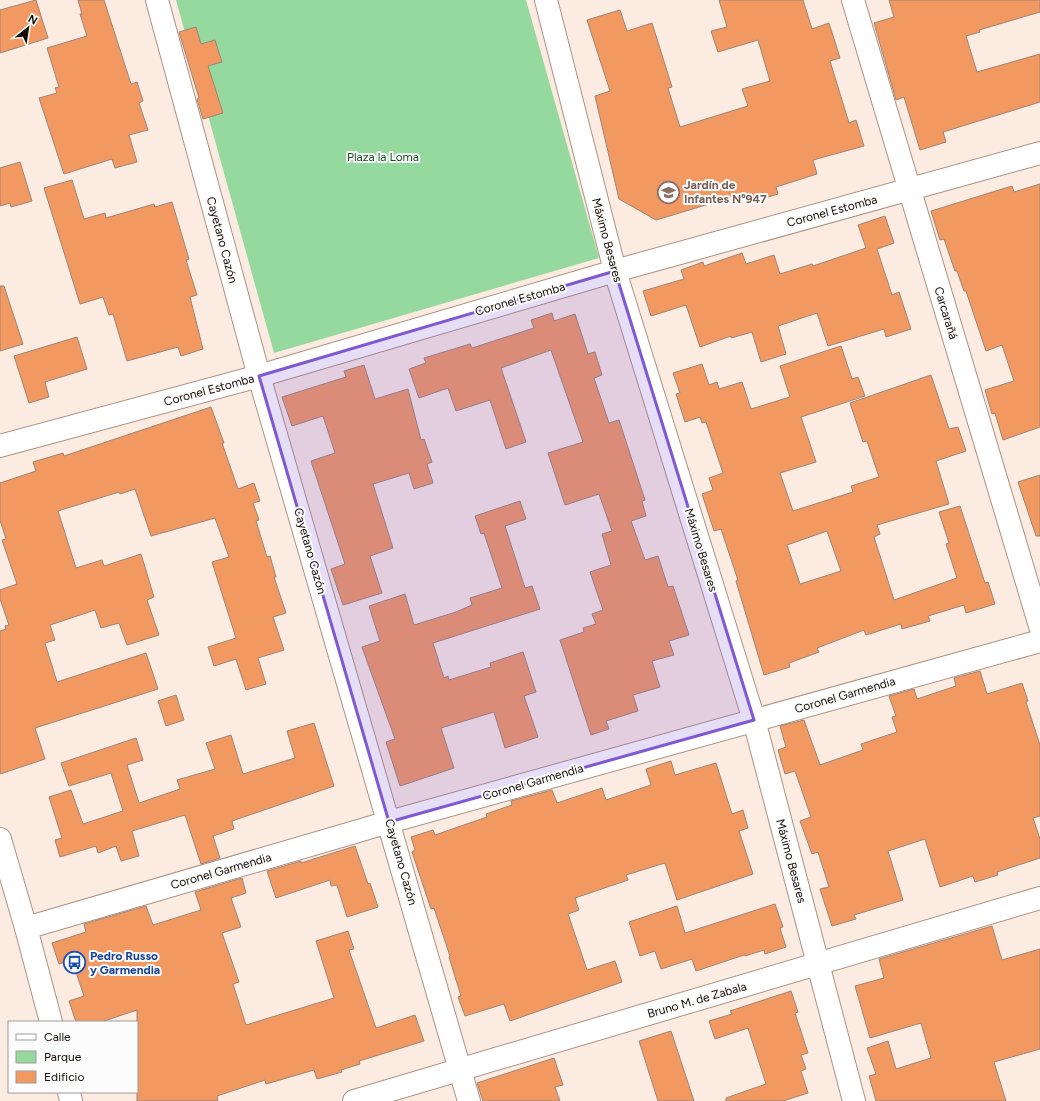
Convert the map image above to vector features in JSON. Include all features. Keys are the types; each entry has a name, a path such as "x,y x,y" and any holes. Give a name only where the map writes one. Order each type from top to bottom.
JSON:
{"street":[{"name":"Cayetano Cazón","path":"158,0 259,376 469,1101"},
{"name":"Máximo Besares","path":"546,0 615,272 754,720 854,1101"},
{"name":"Carcarañá","path":"853,0 1040,626"},
{"name":"Coronel Estomba","path":"0,446 259,376 615,272 1040,153"},
{"name":"Coronel Garmendia","path":"26,928 389,822 1040,641"},
{"path":"0,839 51,1021"},
{"name":"Bruno M. de Zabala","path":"354,1101 1040,898"}],"highlighted area":[{"path":"615,271 754,720 389,822 259,376"}],"green space":[{"name":"Plaza la Loma","path":"176,0 526,0 599,258 274,353"}],"building":[{"path":"36,0 48,38 0,53 0,10"},
{"path":"78,0 104,0 131,84 137,82 143,101 139,103 148,130 129,135 137,162 115,168 112,159 64,174 39,98 57,93 55,88 59,87 47,48 87,36 80,14 82,14"},
{"path":"719,0 803,0 812,29 829,23 840,58 830,61 849,123 856,120 864,146 813,160 817,174 776,187 778,194 758,200 757,195 730,203 729,198 656,220 619,199 595,96 610,91 587,20 620,10 627,31 652,23 672,87 668,88 680,127 748,106 742,89 770,81 758,40 718,52 711,31 727,27"},
{"path":"889,0 1040,0 1040,12 979,30 980,32 966,36 977,72 1040,54 1040,102 943,132 946,142 920,150 904,97 896,100 874,23 894,17"},
{"path":"196,27 201,44 215,40 222,62 208,66 223,113 203,119 197,99 199,98 179,32"},
{"path":"20,162 32,201 11,207 10,203 0,206 0,168"},
{"path":"72,180 84,219 105,213 106,218 154,204 155,207 172,202 189,259 186,260 197,295 190,297 203,349 181,356 178,347 127,361 113,314 109,315 103,297 80,304 44,188"},
{"path":"1040,184 1040,427 1003,440 995,413 992,414 985,390 1014,381 1002,345 986,351 966,291 964,291 957,271 955,271 944,239 940,240 931,211 1012,186 1014,192"},
{"path":"885,216 894,243 877,249 892,295 899,292 911,329 886,337 884,329 828,346 817,313 778,326 786,354 761,362 752,332 731,338 731,336 700,347 686,305 651,316 643,291 684,279 681,270 703,262 704,266 742,253 746,264 774,255 780,274 812,264 813,266 866,248 858,225"},
{"path":"0,286 4,286 23,344 0,351"},
{"path":"552,313 554,321 575,314 588,354 595,352 602,375 594,378 609,423 619,420 645,500 642,501 646,516 631,521 645,560 658,556 668,587 673,586 689,635 669,641 674,655 652,661 660,687 633,695 638,711 606,721 609,729 591,735 560,640 584,632 583,628 596,624 592,614 603,610 590,572 611,565 602,534 612,531 599,494 565,505 548,453 583,442 551,350 501,368 526,442 506,449 490,400 456,411 448,388 419,398 409,369 426,363 424,358 470,344 472,348 534,328 531,320"},
{"path":"77,337 87,369 45,382 49,397 29,403 14,356"},
{"path":"841,346 852,379 858,377 865,396 801,417 816,462 780,473 793,511 853,492 851,486 879,477 867,441 863,442 850,403 931,375 949,429 958,427 966,451 936,461 949,504 877,525 880,534 874,537 894,600 957,578 946,544 949,543 939,512 960,506 985,583 988,582 995,604 966,613 964,605 928,616 930,621 902,629 901,624 866,635 864,630 817,648 819,652 789,663 790,667 764,675 736,581 738,580 721,529 714,531 702,494 713,490 709,478 723,473 706,422 702,423 700,417 685,422 676,394 680,393 673,373 702,364 709,385 717,382 719,389 742,382 751,409 790,397 780,366","holes":["827,531 841,571 800,584 787,545"]},
{"path":"364,365 375,399 408,389 421,440 424,439 432,462 427,464 433,483 414,489 409,473 373,484 393,548 370,556 382,593 343,605 331,569 345,564 311,461 335,453 323,416 292,426 282,397 346,377 344,371"},
{"path":"211,407 238,489 254,483 260,501 253,503 259,520 256,521 267,557 270,556 276,577 274,577 286,613 273,617 284,650 258,658 266,684 246,690 236,659 214,666 208,647 236,638 212,562 229,557 215,518 151,536 135,489 120,494 119,492 58,511 76,568 102,560 104,566 141,554 154,597 147,600 159,635 127,645 119,623 101,628 95,610 50,625 55,640 45,643 57,682 146,653 158,689 35,728 45,759 0,774 0,631 6,629 5,626 9,625 0,599 0,590 17,584 2,540 6,539 0,520 0,483 36,471 33,462 63,453 64,456"},
{"path":"1040,475 1040,536 1036,536 1018,482"},
{"path":"520,501 526,519 505,526 525,588 532,586 540,609 433,643 444,678 448,676 449,680 491,667 490,663 523,652 536,692 524,696 538,737 505,748 494,712 441,728 454,768 400,786 386,742 395,739 362,647 380,641 369,606 405,594 414,625 456,612 472,605 470,598 502,588 484,533 481,534 475,516"},
{"path":"980,671 987,694 1022,683 1028,701 1026,702 1040,745 1040,816 1033,818 1040,839 1040,858 997,872 998,875 975,882 973,876 940,887 925,839 888,851 903,900 854,915 856,919 832,926 820,889 829,887 818,852 812,854 800,821 811,817 795,771 785,774 778,750 786,747 780,726 804,720 820,765 863,750 861,744 897,732 892,717 896,716 889,696 914,689 917,699 956,686 954,678"},
{"path":"176,695 184,720 166,726 158,701"},
{"path":"314,723 334,786 232,821 234,829 213,836 220,858 201,864 185,815 132,831 139,856 121,861 116,846 98,853 96,846 60,857 55,840 62,838 49,797 71,790 83,824 123,811 111,773 69,786 61,763 136,738 143,760 127,765 139,803 180,789 177,780 215,769 206,743 231,735 243,774 295,758 287,731"},
{"path":"671,761 675,775 716,763 732,814 743,810 748,828 739,831 753,874 677,900 665,863 626,875 628,880 575,898 579,910 568,914 587,970 615,961 622,982 510,1021 504,1004 465,1016 458,997 461,996 449,957 450,956 434,908 431,909 412,852 415,850 411,837 433,830 435,835 487,817 486,814 512,805 511,801 552,790 557,803 602,788 606,800 651,785 646,769"},
{"path":"355,846 368,884 370,883 378,907 347,917 337,885 331,886 330,880 276,898 267,871 301,861 301,863"},
{"path":"242,878 246,893 231,898 241,927 222,933 239,982 233,984 246,1025 334,998 316,941 348,931 354,949 349,950 376,1028 415,1015 424,1041 359,1061 360,1064 341,1070 342,1072 317,1079 314,1070 266,1084 265,1080 217,1096 218,1101 137,1101 137,1010 104,1021 76,1021 69,1001 84,996 72,960 59,964 52,943 86,932 84,924 146,906 153,925 201,910 195,892"},
{"path":"775,904 783,927 780,928 786,947 765,954 764,950 745,956 744,955 696,971 692,959 661,969 655,951 640,956 629,922 677,906 685,933"},
{"path":"992,926 1002,960 1040,949 1040,1049 994,1062 1006,1101 876,1101 869,1076 876,1074 867,1048 888,1041 896,1069 931,1058 921,1023 870,1038 855,986 884,978 879,959"},
{"path":"791,991 798,1012 795,1013 808,1053 801,1055 806,1069 801,1071 808,1093 783,1101 726,1101 726,1098 766,1084 748,1028 715,1039 709,1021 732,1014 730,1011"},
{"path":"671,1031 694,1101 658,1101 639,1041"},
{"path":"554,1058 563,1085 555,1087 560,1101 483,1101 477,1083"}],"place":[{"name":"Jardín de Infantes Nº947","path":"669,192"},
{"name":"Pedro Russo y Garmendia","path":"74,963"}]}
